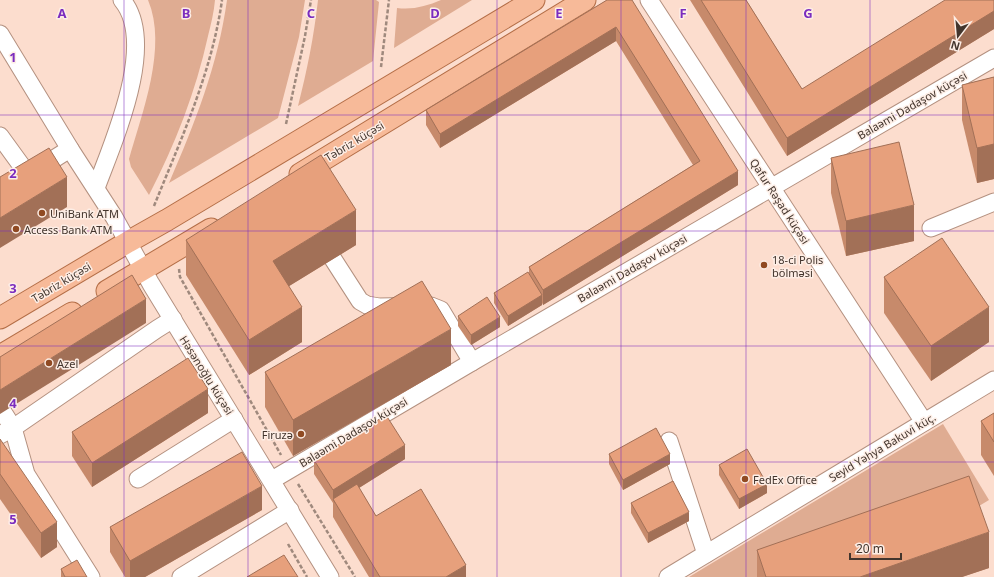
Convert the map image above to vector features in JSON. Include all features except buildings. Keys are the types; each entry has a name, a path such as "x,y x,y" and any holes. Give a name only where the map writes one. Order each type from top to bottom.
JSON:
{"main road":[{"name":"Təbriz küçəsi","path":"0,318 167,220 534,0"},
{"name":"Təbriz küçəsi","path":"286,183 585,0"},
{"path":"0,356 225,220"}],"street":[{"path":"96,188 119,126 133,76 136,39 133,22 126,4 122,0"},
{"name":"Qafur Rəşad küçəsi","path":"649,0 924,422"},
{"path":"0,34 128,242"},
{"name":"Balaəmi Dadaşov küçəsi","path":"272,480 994,58"},
{"path":"0,136 29,176"},
{"path":"0,195 70,149"},
{"path":"931,228 994,202"},
{"name":"Həsənoğlu küçəsi","path":"128,242 143,270 290,510"},
{"path":"333,259 360,302 379,307 431,306 441,310 472,362"},
{"path":"6,432 173,319"},
{"name":"Seyid Yəhya Bakuvi küç.","path":"668,577 994,380"},
{"path":"3,412 6,432 26,474 91,577"},
{"path":"138,479 234,418"},
{"path":"669,440 706,554"},
{"path":"181,577 290,510 330,577"}],"path":[{"path":"154,206 199,94 218,23 222,0"},
{"path":"286,124 305,36 311,0"},
{"path":"381,67 389,0"},
{"path":"179,269 180,277 283,458"},
{"path":"300,486 355,577"}],"shaded area":[{"path":"148,0 215,0 203,57 191,97 168,157 149,195 131,167 129,159 146,101 154,59 155,38 153,18"},
{"path":"227,0 305,0 299,37 278,118 169,183 188,138 212,71"},
{"path":"318,0 376,0 379,2 373,61 298,106 310,53"},
{"path":"441,0 472,0 394,48 397,8 420,7"},
{"path":"943,424 989,500 969,512 780,577 689,577"}],"place":[{"name":"UniBank ATM","path":"42,213"},
{"name":"Access Bank ATM","path":"16,229"},
{"name":"18-ci Polis bölməsi","path":"764,265"},
{"name":"Azel","path":"49,363"},
{"name":"Firuzə","path":"301,434"},
{"name":"FedEx Office","path":"745,479"}]}
